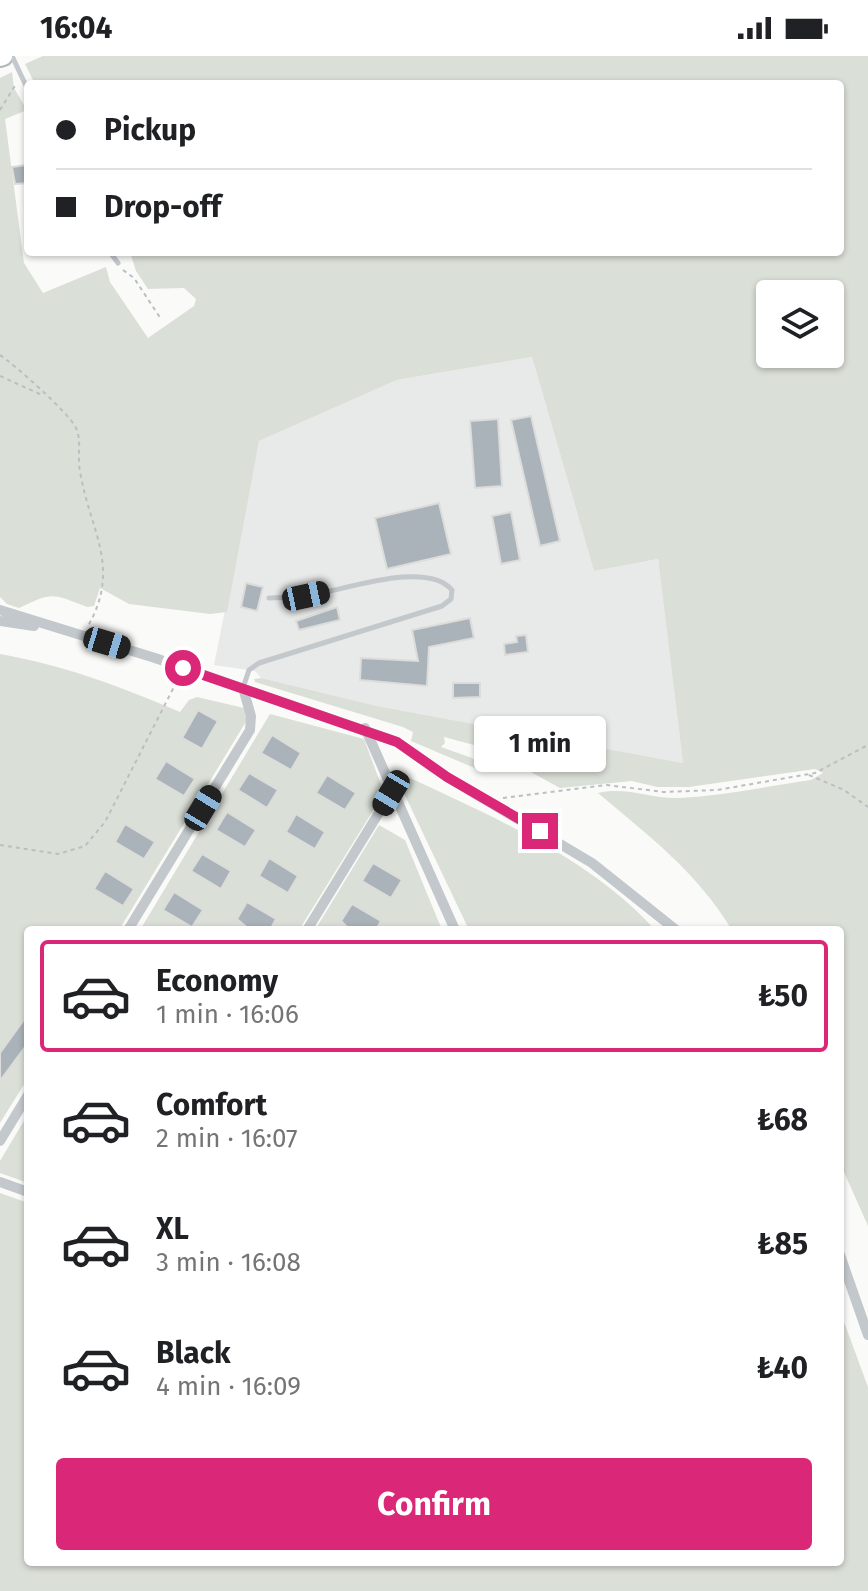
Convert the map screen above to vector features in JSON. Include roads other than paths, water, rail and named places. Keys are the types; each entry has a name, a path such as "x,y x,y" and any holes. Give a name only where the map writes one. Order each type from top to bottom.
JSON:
{"street":[{"path":"0,610 365,728 397,742 592,863 671,926"},
{"path":"0,621 79,635"},
{"path":"130,926 250,730 251,716 243,688"},
{"path":"365,728 391,793 453,926"},
{"path":"309,926 391,793"},
{"path":"0,1141 24,1102"},
{"path":"0,1182 24,1191"},
{"path":"844,1266 868,1335"}],"lane":[{"path":"12,56 24,81"},
{"path":"113,256 118,263"},
{"path":"243,688 249,670 259,663 442,606 451,599 452,590 445,581 429,577 403,578 306,596 269,598"}]}
